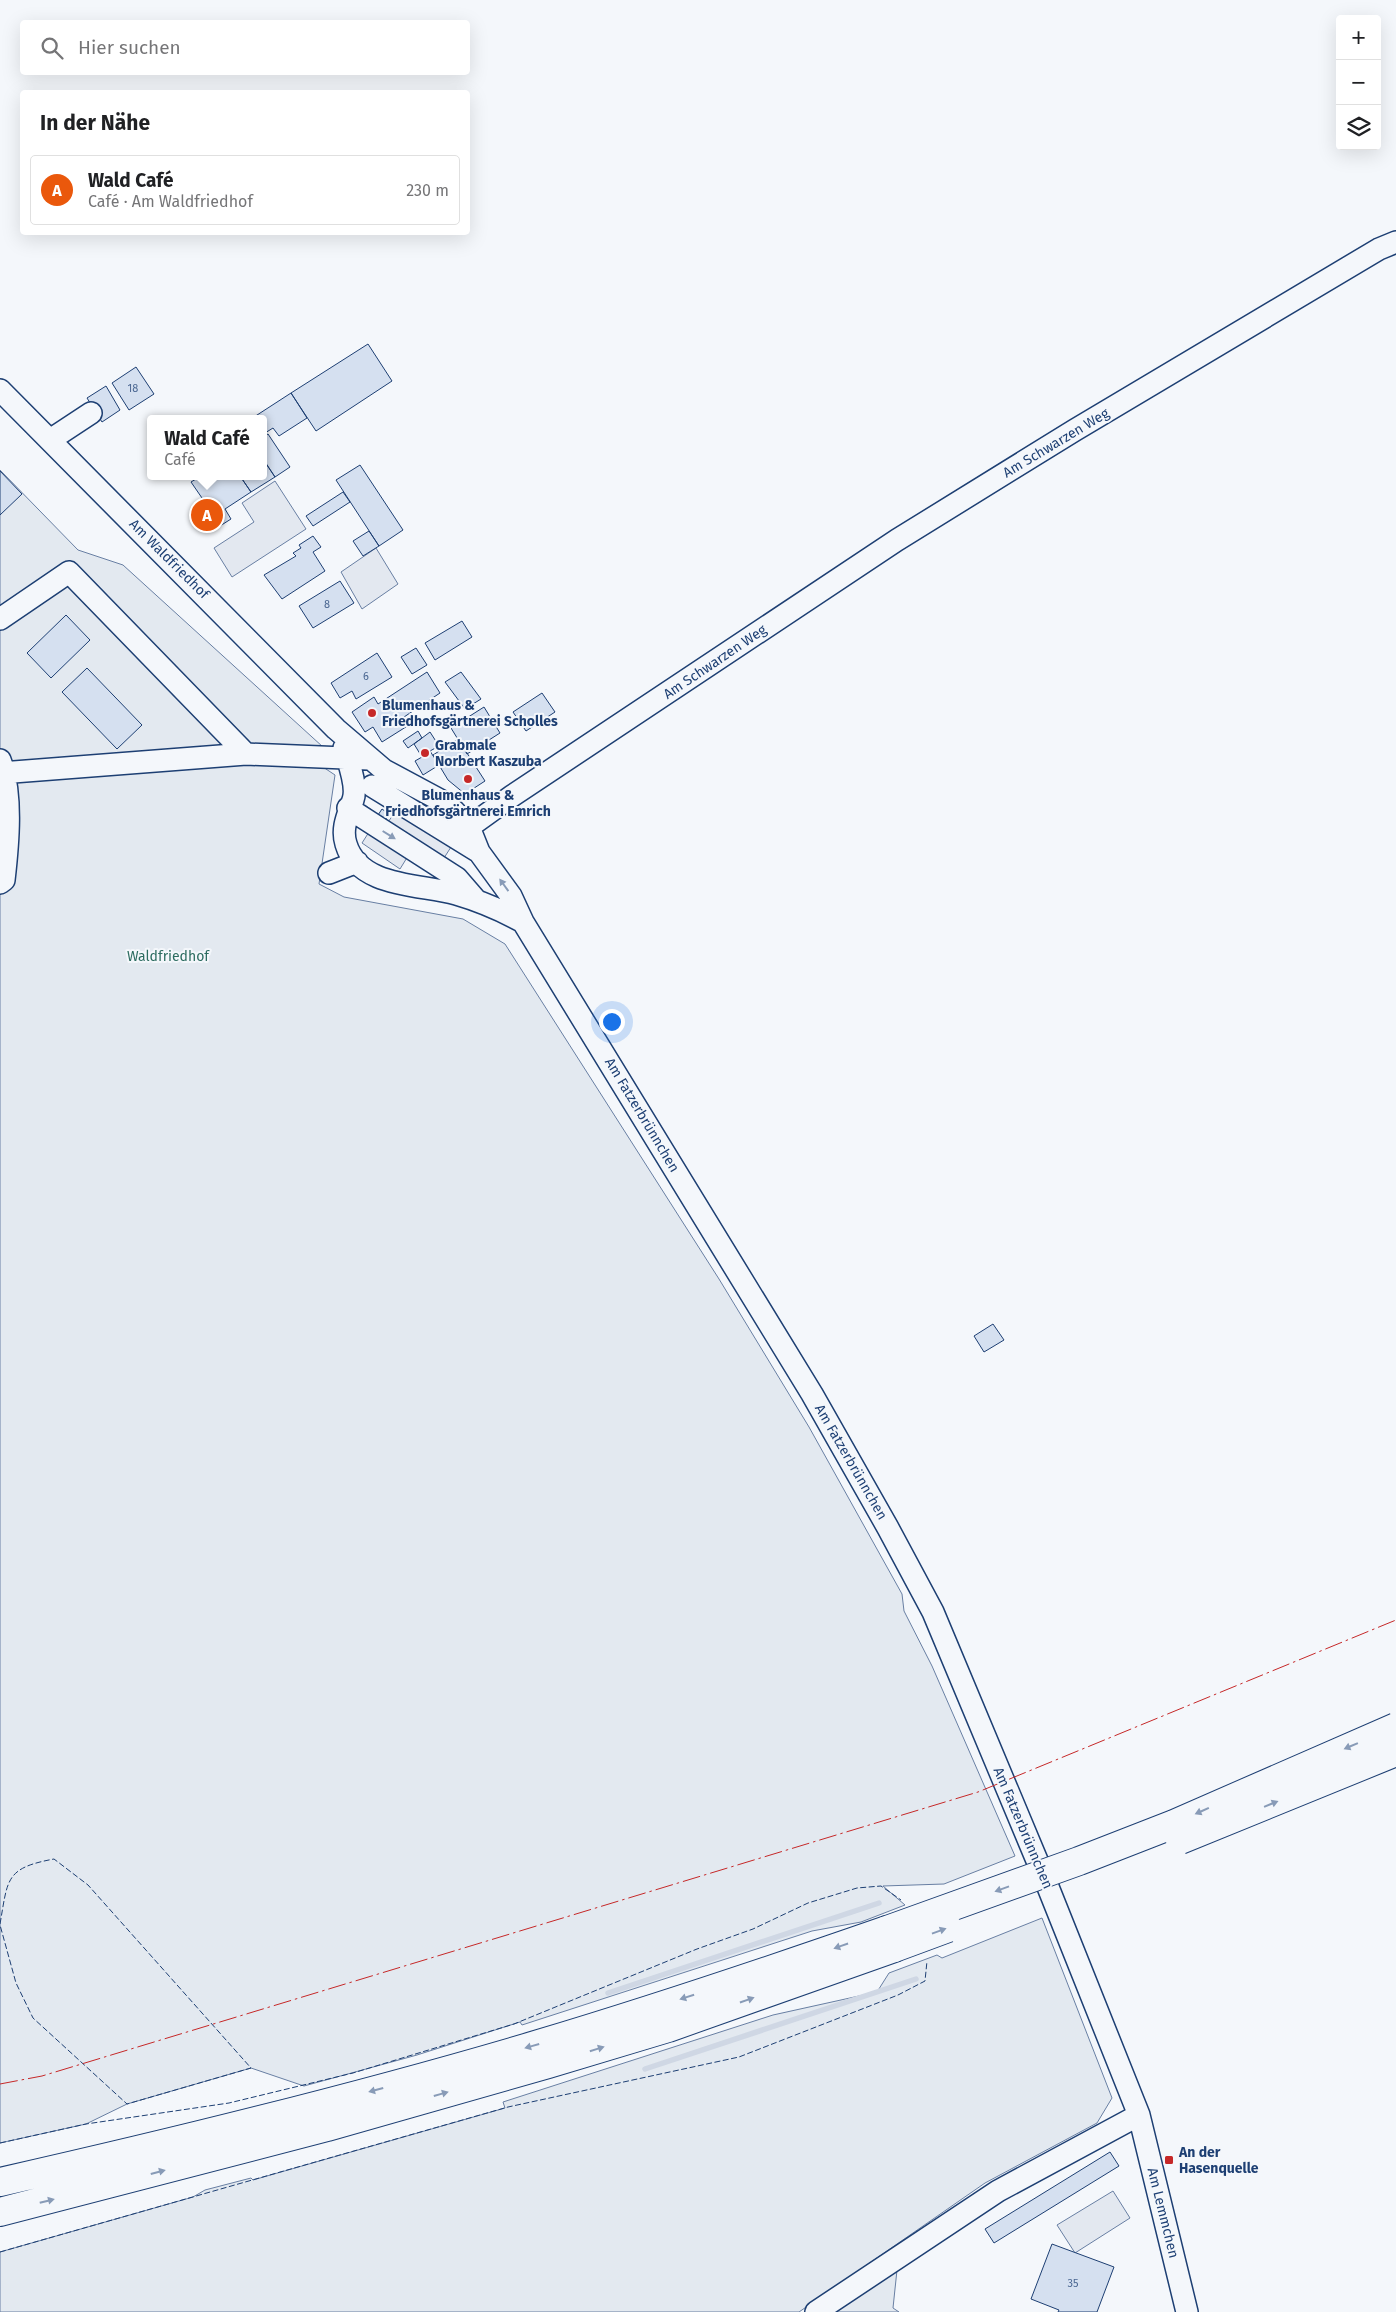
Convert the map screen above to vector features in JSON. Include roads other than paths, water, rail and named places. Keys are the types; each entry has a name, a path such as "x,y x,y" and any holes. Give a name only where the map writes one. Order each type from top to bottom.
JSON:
{"highway":[{"path":"0,2212 327,2127 668,2028 1165,1827 1396,1727"},
{"path":"0,2182 275,2117 540,2044 890,1939 1123,1863 1396,1752"}],"street":[{"name":"Am Schwarzen Weg","path":"469,827 897,540 1083,425 1387,246 1396,231"},
{"name":"Am Waldfriedhof","path":"0,390 336,729"},
{"path":"50,440 91,413"},
{"path":"0,619 68,572 246,754"},
{"path":"336,729 370,759 399,780 440,800 469,827 479,852"},
{"path":"336,729 347,759 351,804 345,821 345,839 346,845 357,862 363,868 384,879 436,889 476,900 497,908 523,922"},
{"path":"0,882 4,880 8,841 2,769 246,754 370,759"},
{"path":"351,804 372,786 399,780"},
{"path":"372,786 479,852"},
{"path":"351,804 457,878 476,900"},
{"path":"436,889 457,878 479,852"},
{"name":"Am Fatzerbrünnchen","path":"479,852 511,896 523,922 812,1394 888,1528 928,1604 1046,1882 1139,2115"},
{"path":"329,873 357,862"},
{"path":"816,2312 998,2190 1139,2115"},
{"name":"Am Lemmchen","path":"1139,2115 1187,2312"}],"waterway":[{"path":"608,1993 879,1903"},
{"path":"645,2069 916,1979"}],"place":[{"name":"Wald Café","path":"207,515"},
{"name":"Blumenhaus & Friedhofsgärtnerei Scholles","path":"372,713"},
{"name":"Grabmale Norbert Kaszuba","path":"425,753"},
{"name":"Blumenhaus & Friedhofsgärtnerei Emrich","path":"468,779"},
{"name":"An der Hasenquelle","path":"1169,2160"}],"park label":[{"name":"Waldfriedhof","path":"168,956"}]}
